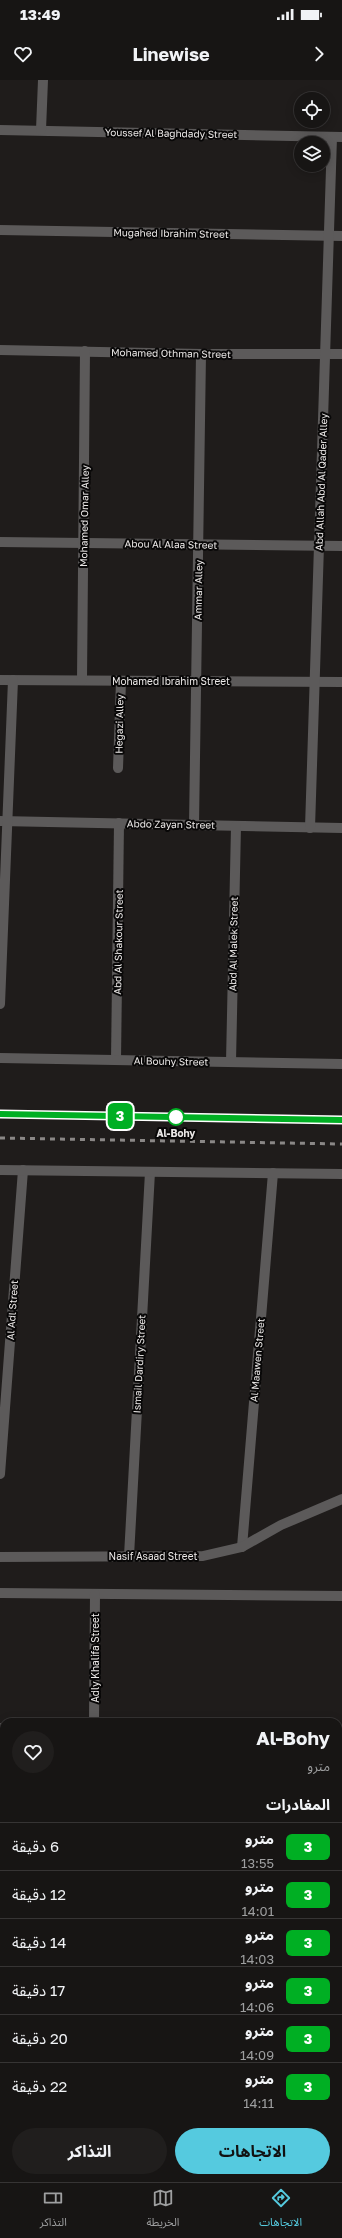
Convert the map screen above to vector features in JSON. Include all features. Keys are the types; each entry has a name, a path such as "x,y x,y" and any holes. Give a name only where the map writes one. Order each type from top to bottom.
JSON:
{"street":[{"path":"41,130 43,80"},
{"name":"Youssef Al Baghdady Street","path":"0,130 337,137"},
{"name":"Abd Allah Abd Al Qader Alley","path":"310,828 329,236 337,137"},
{"name":"Mugahed Ibrahim Street","path":"0,230 342,236"},
{"name":"Mohamed Othman Street","path":"0,350 201,354 342,354"},
{"name":"Mohamed Omar Alley","path":"82,680 85,351"},
{"name":"Ammar Alley","path":"194,825 201,354"},
{"name":"Abou Al Alaa Street","path":"0,542 342,546"},
{"name":"Mohamed Ibrahim Street","path":"0,680 342,682"},
{"path":"0,1004 4,821 13,680"},
{"name":"Hegazi Alley","path":"118,768 121,681"},
{"name":"Abdo Zayan Street","path":"4,821 342,828"},
{"name":"Abd Al Shakour Street","path":"116,1060 119,823"},
{"name":"Abd Al Malek Street","path":"231,1062 236,826"},
{"name":"Al Bouhy Street","path":"0,1058 342,1064"},
{"path":"0,1170 342,1174"},
{"name":"Al Adl Street","path":"0,1474 23,1170"},
{"name":"Ismail Dardiry Street","path":"129,1556 150,1172"},
{"name":"Al Maawen Street","path":"242,1547 273,1173"},
{"name":"Nasif Asaad Street","path":"0,1557 203,1556 242,1547 281,1525 342,1499"},
{"path":"0,1594 342,1596"},
{"name":"Adly Khalifa Street","path":"94,1718 95,1594"}],"railway":[{"path":"0,1114 342,1120"},
{"path":"0,1138 342,1144"}],"metro line":[{"name":"3","path":"0,1114 342,1120"}],"place":[{"name":"Al-Bohy","path":"176,1117"}]}
